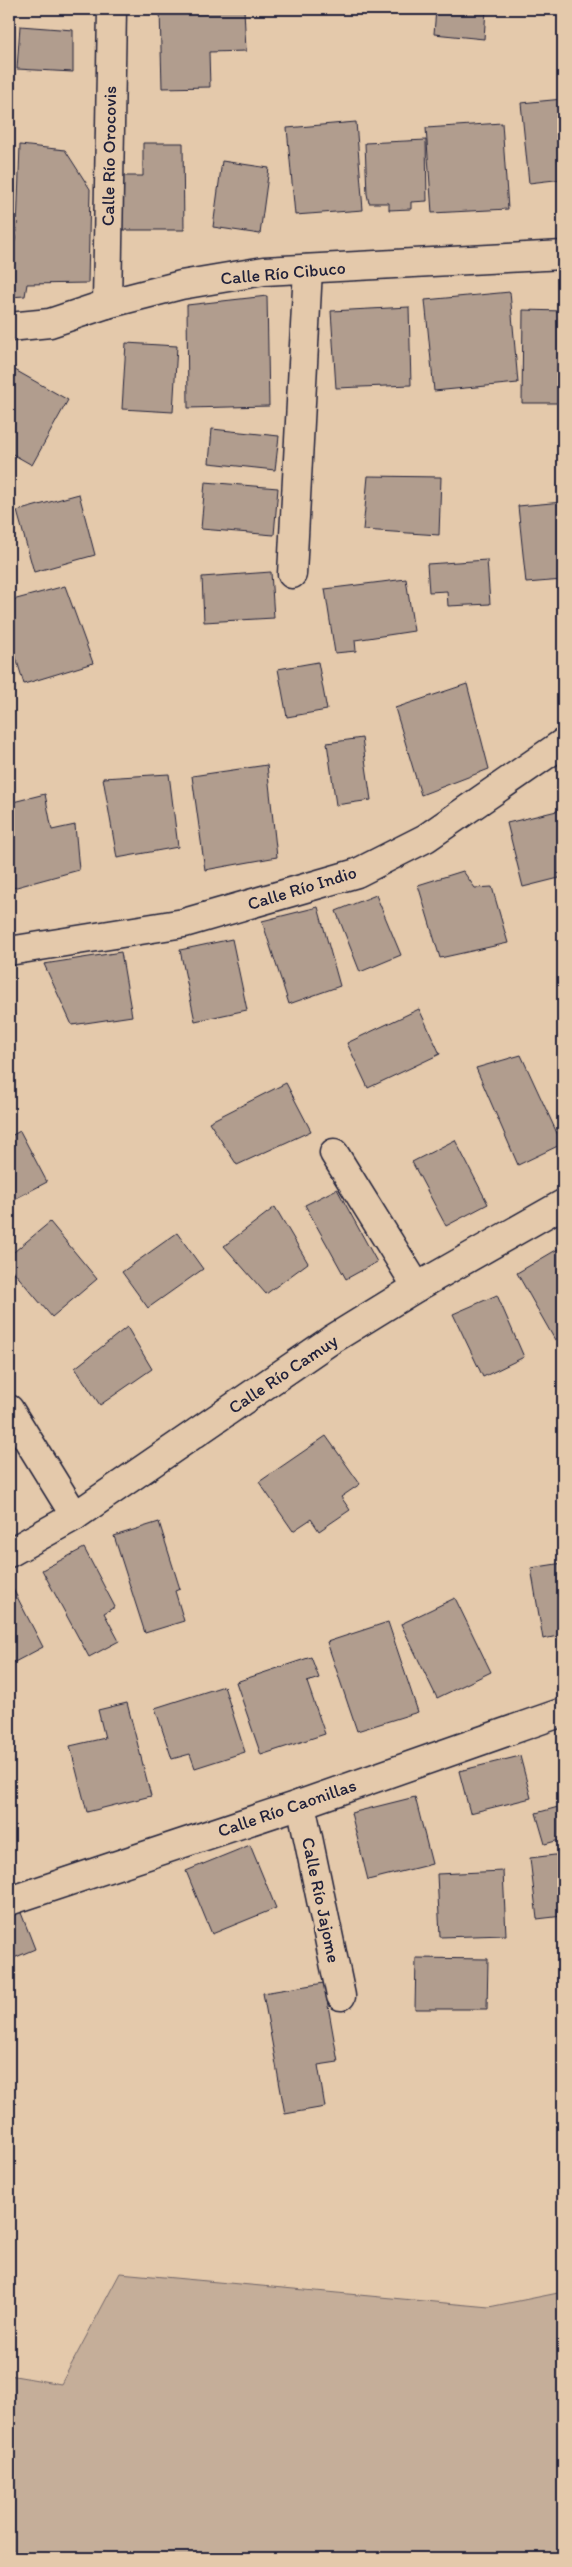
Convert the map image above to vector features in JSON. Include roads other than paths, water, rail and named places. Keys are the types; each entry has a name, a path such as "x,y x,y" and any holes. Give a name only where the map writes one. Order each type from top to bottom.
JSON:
{"street":[{"name":"Calle Río Orocovis","path":"107,304 112,9"},
{"name":"Calle Río Cibuco","path":"9,327 50,323 107,304 181,285 264,271 563,255"},
{"path":"292,574 308,268"},
{"name":"Calle Río Indio","path":"9,951 184,923 358,873 426,838 563,743"},
{"path":"334,1154 417,1288"},
{"name":"Calle Río Camuy","path":"9,1553 75,1516 331,1340 563,1204"},
{"path":"9,1409 75,1516"},
{"name":"Calle Río Caonillas","path":"9,1901 301,1804 563,1712"},
{"name":"Calle Río Jajome","path":"301,1804 340,1996"}]}
